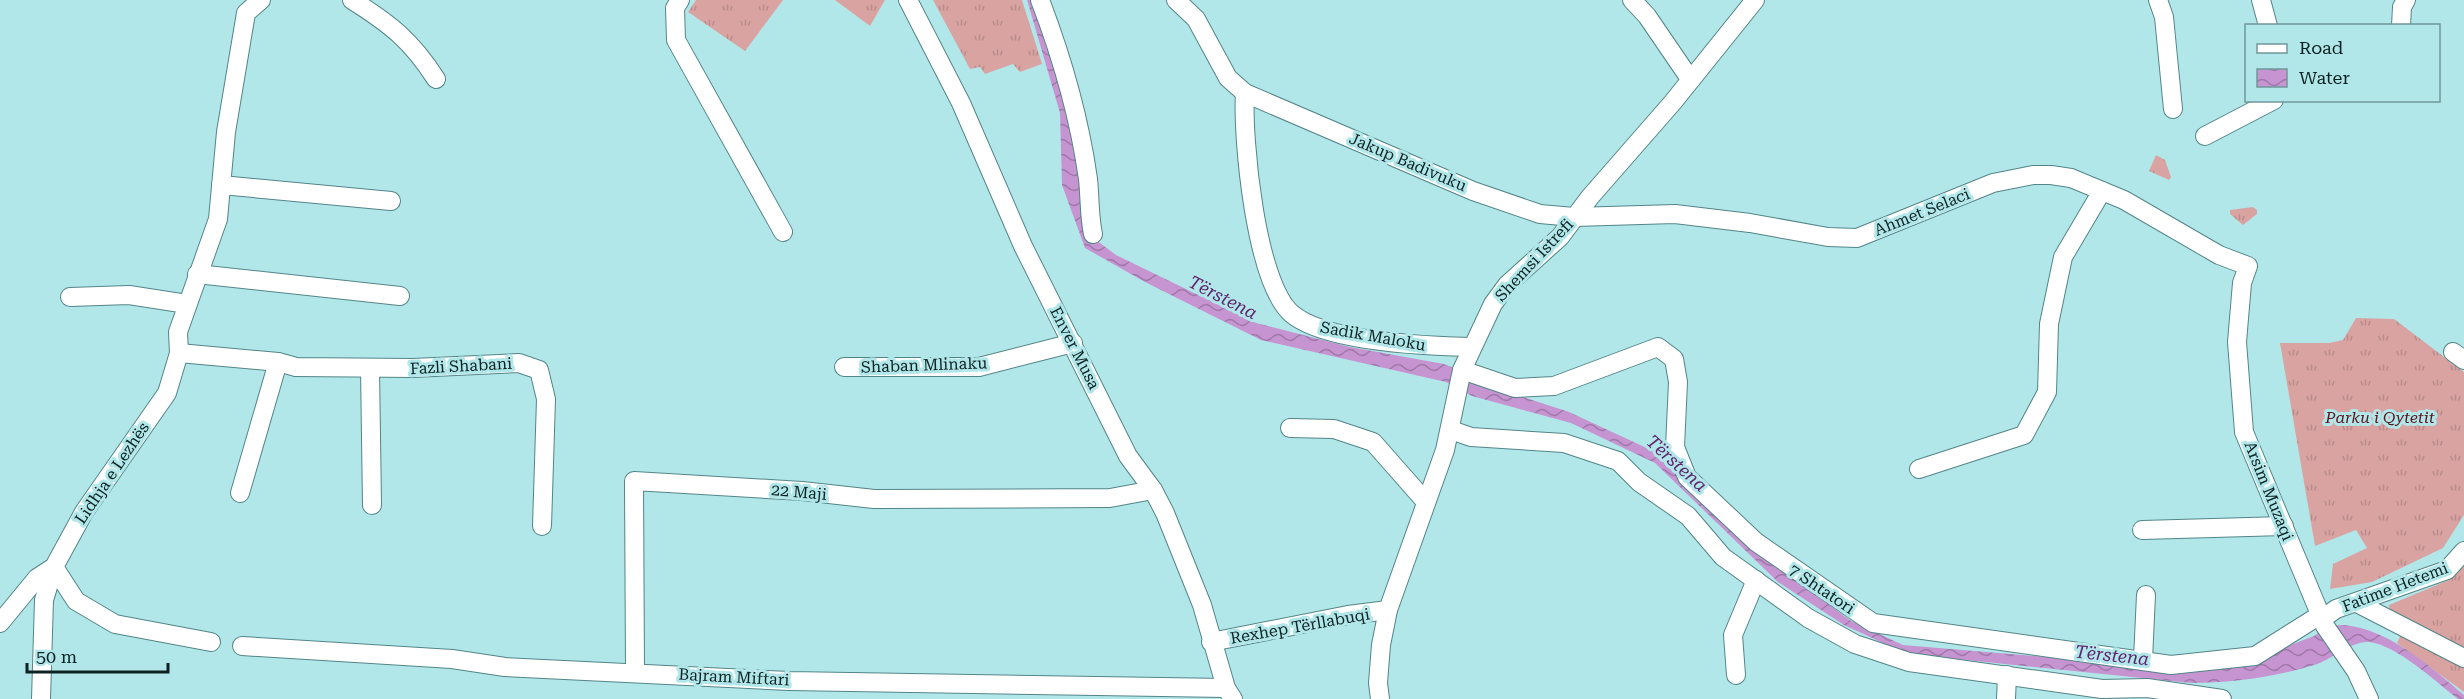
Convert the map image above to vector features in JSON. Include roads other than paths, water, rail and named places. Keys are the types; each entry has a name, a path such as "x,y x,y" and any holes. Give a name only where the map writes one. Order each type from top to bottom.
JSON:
{"street":[{"name":"Lidhja e Lezhës","path":"0,623 37,578 54,567 84,512 167,393 179,353 178,332 218,219 226,132 243,7 261,0"},
{"path":"352,0 392,24 424,61 436,79"},
{"path":"680,0 675,8 676,40 783,232"},
{"name":"Enver Musa","path":"908,0 945,71 1023,246 1128,456 1153,490 1176,536 1202,605 1211,642 1230,694"},
{"path":"1040,0 1064,63 1088,181 1089,211 1094,234"},
{"path":"1176,0 1196,20 1228,78 1245,93"},
{"path":"1632,0 1647,16 1690,79"},
{"name":"Shemsi Istrefi","path":"1380,699 1378,683 1381,645 1388,610 1451,430 1454,403 1462,370 1493,304 1507,285 1545,253 1755,0"},
{"path":"2158,0 2164,17 2174,109"},
{"path":"2260,0 2267,24"},
{"path":"2401,24 2402,7 2406,0"},
{"name":"Jakup Badivuku","path":"1245,93 1473,190 1540,214 1574,217"},
{"name":"Sadik Maloku","path":"1245,93 1244,120 1258,232 1275,289 1291,313 1311,326 1358,336 1422,346 1471,347"},
{"path":"2205,136 2270,102"},
{"name":"Ahmet Selaci","path":"1574,217 1675,214 1750,223 1828,237 1857,238 1994,183 2033,175 2071,178 2124,200 2219,255 2248,266"},
{"path":"221,184 391,201"},
{"path":"1919,469 2024,435 2047,392 2049,324 2063,256 2102,191"},
{"name":"Arsim Muzaqi","path":"2248,266 2242,283 2237,342 2244,432 2322,620 2356,670 2368,699"},
{"path":"197,274 400,296"},
{"path":"70,297 129,295 187,304"},
{"name":"Shaban Mlinaku","path":"844,368 980,367 1073,343"},
{"name":"7 Shtatori","path":"1462,370 1515,388 1554,386 1658,347 1674,359 1678,382 1675,447 1687,477 1756,542 1836,600 1873,623 1952,636 2171,664 2255,656 2322,620"},
{"name":"Fazli Shabani","path":"179,353 278,362 296,367 369,368 519,363 539,370 546,399 542,526"},
{"path":"240,493 278,362"},
{"path":"369,368 372,505"},
{"path":"1290,428 1334,429 1373,442 1425,501"},
{"path":"1451,430 1471,436 1564,443 1618,461 1639,482 1688,516 1723,557 1808,618 1855,644 1909,662 2102,688 2222,699"},
{"name":"22 Maji","path":"635,672 634,481 802,491 874,499 1110,498 1153,490"},
{"path":"2142,530 2284,526"},
{"name":"Fatime Hetemi","path":"2322,620 2336,609 2447,570 2464,551"},
{"path":"54,567 75,601 115,624 211,642"},
{"path":"41,699 44,600 54,567"},
{"path":"1736,675 1733,636 1756,580"},
{"path":"2143,659 2146,595"},
{"path":"2357,603 2464,658"},
{"name":"Rexhep Tërllabuqi","path":"1211,642 1348,615 1388,610"},
{"name":"Bajram Miftari","path":"242,646 452,658 505,668 635,672 789,681 1230,694"},
{"path":"2006,699 2007,675"}],"water":[{"path":"1027,0 1035,0 1070,100 1088,234 1116,255 1256,323 1350,347 1444,364 1517,395 1569,412 1651,450 1745,542 1851,621 1903,645 2130,664 2187,673 2233,667 2314,636 2328,628 2344,625 2377,634 2408,651 2464,695 2464,699 2458,699 2404,657 2369,642 2355,644 2314,665 2284,673 2222,682 2191,683 1907,654 1844,625 1778,582 1655,463 1571,423 1472,396 1446,382 1261,340 1145,282 1085,248 1062,185 1060,113"}],"water label":[{"name":"Tërstena","path":"1223,297"},
{"name":"Tërstena","path":"1677,463"},
{"name":"Tërstena","path":"2112,655"}],"park label":[{"name":"Parku i Qytetit","path":"2380,417"}]}
